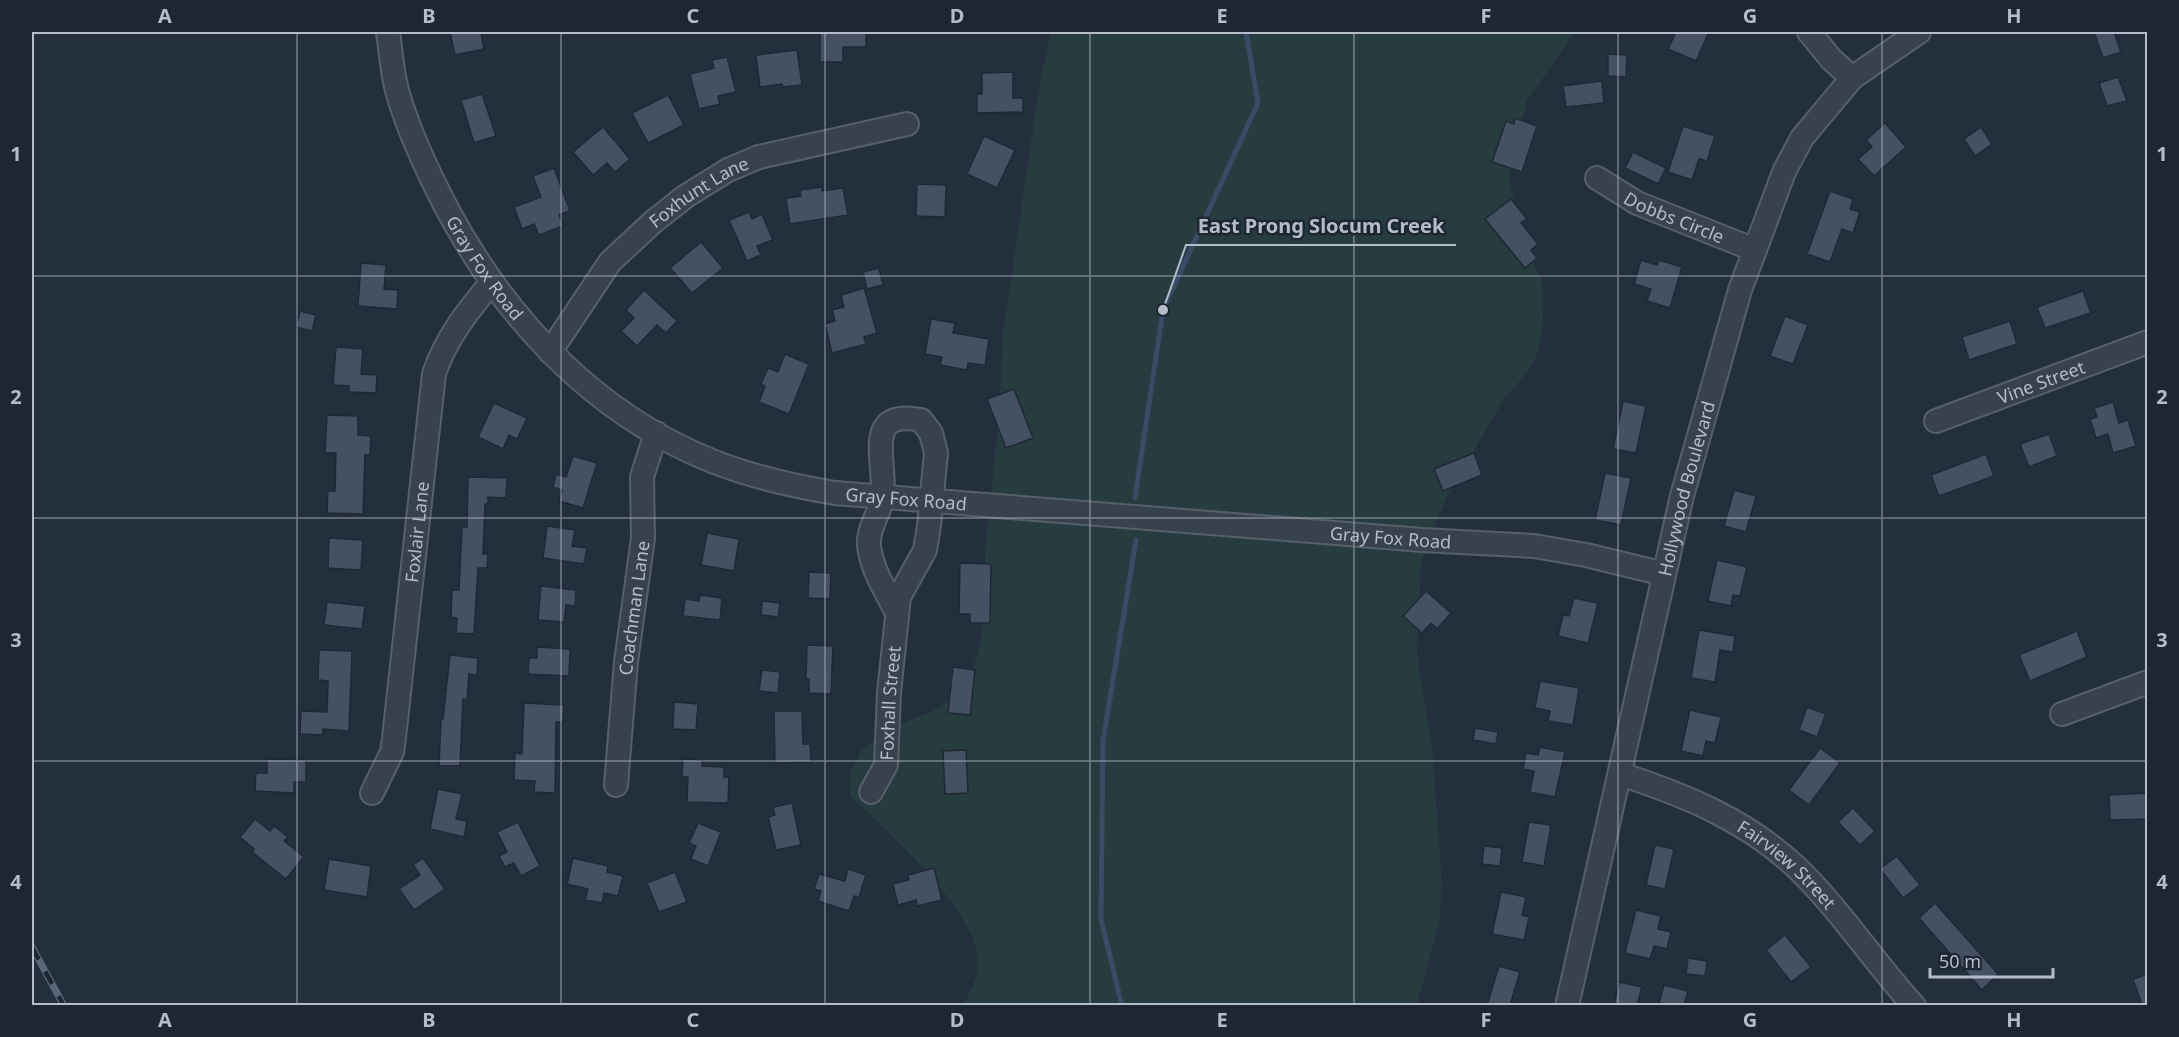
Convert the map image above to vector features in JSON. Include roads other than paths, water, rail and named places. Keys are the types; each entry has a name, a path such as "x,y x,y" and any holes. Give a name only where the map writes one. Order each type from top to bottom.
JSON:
{"street":[{"name":"Gray Fox Road","path":"388,32 397,91 406,120 437,189 491,283 550,352 601,396 656,433 712,461 742,472 803,488 882,498 1422,540 1507,543 1586,555 1664,574"},
{"path":"1809,32 1831,59 1852,78"},
{"name":"Hollywood Boulevard","path":"1567,1005 1692,454 1719,357 1755,250 1784,172 1802,138 1852,78 1918,32"},
{"name":"Foxhunt Lane","path":"550,352 610,261 644,229 686,196 728,170 759,157 907,124"},
{"name":"Dobbs Circle","path":"1597,178 1637,202 1755,250"},
{"name":"Foxlair Lane","path":"372,793 392,752 434,374 445,344 491,283"},
{"name":"Vine Street","path":"1936,421 2148,342"},
{"name":"Foxhall Street","path":"871,792 886,765 896,611 904,585 924,550 936,453 931,433 921,420 900,417 891,421 882,434 882,498 869,531 869,552 896,611"},
{"name":"Coachman Lane","path":"616,785 630,629 643,538 642,477 656,433"},
{"path":"2062,714 2148,682"},
{"name":"Fairview Street","path":"1620,774 1716,810 1743,826 1779,853 1814,886 1914,1005"}],"waterway":[{"path":"1135,498 1163,310 1258,103 1246,32"},
{"path":"1122,1006 1101,919 1103,741 1136,540"}],"railway":[{"path":"32,947 64,1006"}],"place":[{"name":"East Prong Slocum Creek","path":"1163,310"}]}
